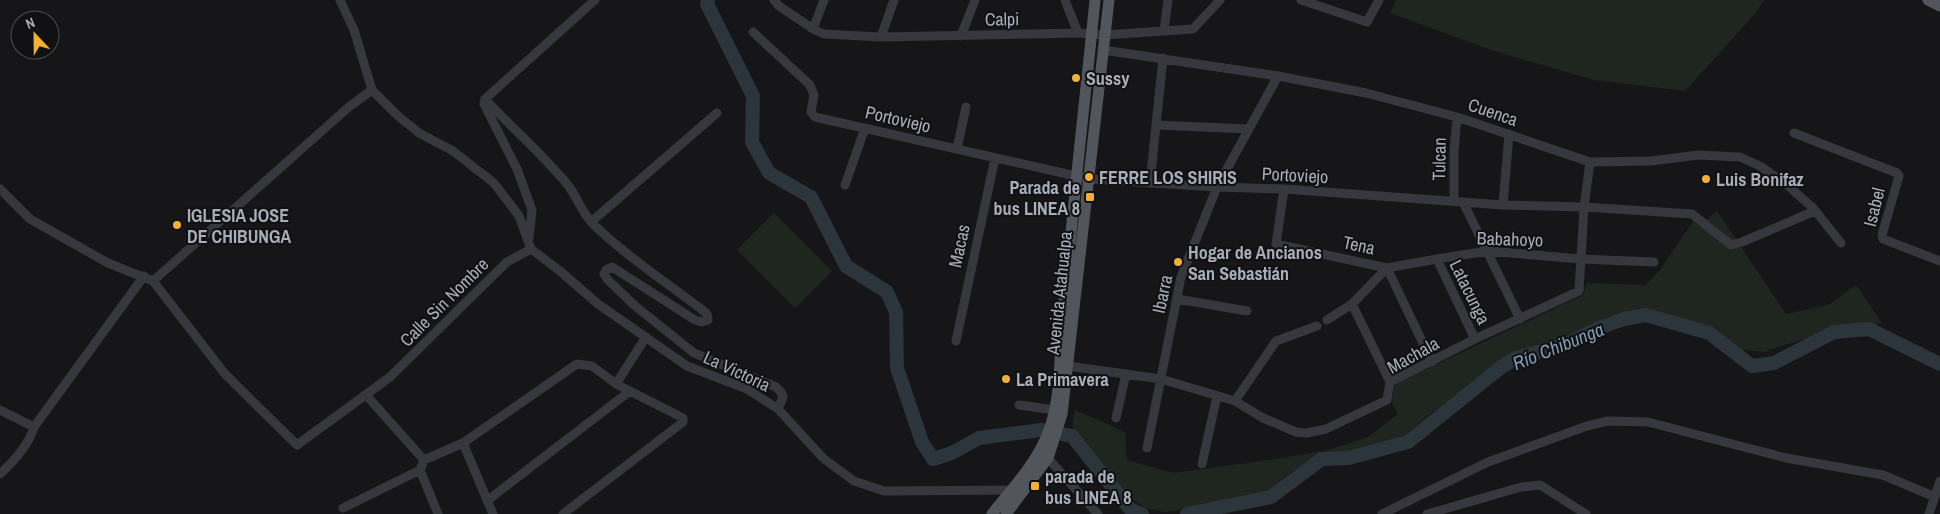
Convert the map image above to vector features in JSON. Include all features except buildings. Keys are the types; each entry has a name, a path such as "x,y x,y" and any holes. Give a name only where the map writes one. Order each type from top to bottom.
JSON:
{"main road":[{"name":"Avenida Atahualpa","path":"1065,365 1062,330 1075,176 1095,0"},
{"name":"Avenida Atahualpa","path":"992,514 1046,445 1057,413 1089,179 1109,0"},
{"path":"1928,0 1940,6"},
{"name":"Avenida Atahualpa","path":"1010,513 1048,458 1046,445"}],"street":[{"path":"340,0 354,30 372,90 397,115 419,133 453,151 488,178 507,198 519,216 529,245"},
{"path":"529,245 532,210 517,169 484,104 485,99 596,0"},
{"path":"774,0 779,6 813,30 824,0"},
{"path":"881,37 894,0"},
{"path":"962,36 975,0"},
{"path":"1065,0 1078,33"},
{"path":"1164,31 1168,0"},
{"name":"Calpi","path":"813,30 824,34 881,37 1078,33 1105,35 1193,29 1220,0"},
{"path":"1301,0 1367,22 1379,0"},
{"name":"Portoviejo","path":"753,32 813,90 812,116 1089,179 1284,189 1503,205 1584,207 1692,214 1731,245 1815,211"},
{"name":"Cuenca","path":"1103,50 1278,76 1366,92 1457,117 1590,162 1651,161 1698,155 1740,157 1760,166 1779,180 1815,211 1842,243"},
{"path":"1150,183 1163,58"},
{"name":"Ibarra","path":"1147,448 1181,277 1217,187 1278,76"},
{"path":"0,189 30,218 108,263 153,281 350,106 372,90"},
{"path":"485,99 552,167 569,187 591,222 624,251 700,308 707,314 708,320 702,322 695,320 612,268 606,270 604,274 608,280 634,305 694,353 776,387 783,397 778,409"},
{"path":"957,149 966,107"},
{"path":"591,222 717,113"},
{"name":"Tulcan","path":"1457,117 1454,151 1458,202 1488,251 1520,319"},
{"path":"1156,125 1249,129"},
{"path":"844,185 865,128"},
{"name":"Isabel","path":"1794,133 1897,173 1899,176 1882,235 1883,239 1940,261"},
{"path":"1503,205 1509,134"},
{"name":"Macas","path":"956,340 995,158"},
{"name":"Machala","path":"1065,365 1161,379 1235,401 1263,418 1296,432 1306,433 1326,429 1387,400 1390,382 1475,339 1579,291 1584,207 1590,162"},
{"name":"Tena","path":"1284,189 1276,244 1387,268 1432,362"},
{"name":"La Victoria","path":"529,245 598,304 687,366 747,389 778,409 824,458 854,481 884,491 1026,490"},
{"name":"Calle Sin Nombre","path":"153,281 225,374 297,446 367,396 390,377 507,262 529,245"},
{"name":"Babahoyo","path":"1387,268 1488,251 1580,259 1654,262"},
{"name":"Latacunga","path":"1437,259 1475,339"},
{"path":"1327,320 1352,304 1387,268"},
{"path":"0,474 9,466 32,436 34,427 144,276"},
{"path":"1177,299 1248,312"},
{"path":"1352,304 1390,382"},
{"path":"1235,401 1276,341 1317,326"},
{"path":"616,384 646,337"},
{"path":"344,508 420,470 424,460 463,443 577,364 592,366 616,384 683,418 683,422 563,514"},
{"path":"1116,418 1126,374"},
{"path":"488,500 630,391"},
{"path":"367,396 424,460"},
{"path":"1202,464 1216,396"},
{"path":"1019,405 1057,413"},
{"path":"0,410 34,427"},
{"path":"1382,514 1488,462 1587,426 1608,421 1648,422 1786,458 1883,475 1934,497"},
{"path":"463,443 493,514"},
{"path":"1048,458 1098,514"},
{"path":"420,470 438,514"},
{"path":"1930,514 1940,481"},
{"path":"1427,514 1521,487 1540,485 1586,514"}],"shaded area":[{"path":"1396,0 1764,0 1755,14 1685,91 1594,80 1494,51 1390,13"},
{"path":"1717,211 1786,314 1828,305 1856,285 1882,323 1865,327 1845,326 1763,352 1736,349 1699,327 1668,314 1640,311 1605,318 1572,336 1525,351 1493,367 1430,414 1398,441 1306,465 1287,476 1264,494 1166,512 1146,508 1121,492 1094,460 1072,427 1075,410 1125,432 1127,460 1173,473 1328,450 1368,437 1398,414 1392,403 1395,384 1583,295 1587,283 1646,285 1659,271 1699,213 1706,220"},
{"path":"774,213 832,271 795,308 737,250"}],"waterway":[{"name":"Río Chibunga","path":"708,0 707,4 753,96 752,142 769,173 811,197 846,266 887,292 896,312 897,368 922,442 933,459 952,453 979,438 1041,430 1072,436 1131,510 1142,514"},
{"name":"Río Chibunga","path":"1187,514 1271,497 1322,459 1349,458 1408,442 1500,368 1516,358 1565,345 1599,328 1624,319 1646,315 1709,333 1752,366 1774,363 1834,332 1869,329 1940,364"}],"place":[{"name":"Sussy","path":"1076,78"},
{"name":"FERRE LOS SHIRIS","path":"1089,177"},
{"name":"Luis Bonifaz","path":"1706,179"},
{"name":"Parada de bus LINEA 8","path":"1090,197"},
{"name":"IGLESIA JOSE DE CHIBUNGA","path":"177,225"},
{"name":"Hogar de Ancianos San Sebastián","path":"1178,262"},
{"name":"La Primavera","path":"1006,379"},
{"name":"parada de bus LINEA 8","path":"1035,486"}]}
